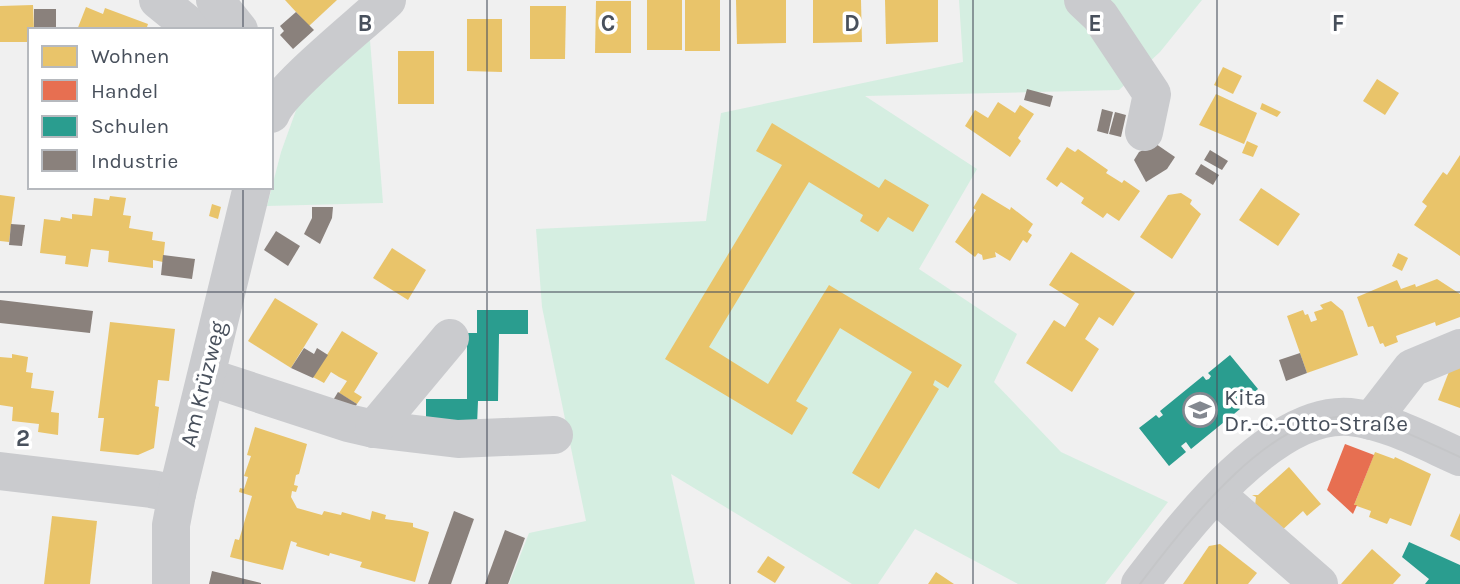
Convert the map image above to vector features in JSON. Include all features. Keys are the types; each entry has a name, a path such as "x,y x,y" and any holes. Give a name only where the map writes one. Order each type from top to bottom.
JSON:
{"street":[{"path":"158,0 193,28"},
{"path":"215,0 237,28"},
{"path":"275,97 387,0"},
{"path":"1095,5 1152,94 1144,132"},
{"name":"Am Krüzweg","path":"171,584 171,525 177,494 252,189"},
{"path":"374,429 450,338"},
{"path":"1371,421 1412,368 1460,348"},
{"path":"206,378 348,424 374,429 458,439 554,435"},
{"path":"1140,584 1216,494 1279,438 1298,428 1341,417 1371,421 1460,457"},
{"path":"0,471 177,494"},
{"path":"1216,494 1319,584"}],"green space":[{"path":"959,0 1202,0 1160,52 1119,90 865,96 977,169 919,269 1017,334 994,382 1061,452 1168,502 1105,584 1018,584 915,529 878,584 852,584 671,474 695,584 509,584 529,533 586,521 542,307 536,229 706,221 721,113 963,62"},
{"path":"370,40 383,203 267,206 281,152 299,102"}],"building: Wohnen":[{"path":"285,0 337,0 309,26"},
{"path":"647,0 682,0 682,50 647,50"},
{"path":"685,0 720,0 720,51 685,51"},
{"path":"736,0 786,0 786,43 737,44"},
{"path":"813,0 861,0 862,42 813,43"},
{"path":"885,0 938,0 938,42 886,44"},
{"path":"596,1 631,1 631,53 595,53"},
{"path":"33,5 34,28 28,28 28,42 0,42 0,6"},
{"path":"530,6 566,6 565,59 530,59"},
{"path":"86,7 103,14 105,8 148,24 147,28 78,28"},
{"path":"467,19 502,19 502,72 467,71"},
{"path":"398,51 434,51 434,104 398,104"},
{"path":"1223,67 1242,76 1233,94 1214,85"},
{"path":"1377,79 1399,93 1385,115 1363,101"},
{"path":"1216,94 1257,113 1244,144 1199,125"},
{"path":"998,102 1015,113 1020,105 1034,114 1018,138 1021,141 1010,157 965,126 975,110 988,118"},
{"path":"1262,103 1281,112 1277,117 1260,109"},
{"path":"772,123 879,188 885,179 929,205 913,232 888,217 878,232 860,221 863,215 809,182 709,347 768,384 829,285 962,365 948,388 935,380 933,385 939,389 879,489 852,473 912,372 840,328 796,401 808,408 792,435 665,359 782,165 756,151"},
{"path":"1247,141 1258,146 1253,157 1242,153"},
{"path":"1067,147 1075,152 1078,149 1108,170 1106,173 1122,183 1124,180 1140,191 1119,221 1107,213 1103,218 1081,203 1084,198 1061,182 1057,187 1046,179"},
{"path":"1460,155 1460,256 1414,225 1427,206 1422,202 1443,172 1447,175"},
{"path":"1261,188 1300,214 1278,246 1239,220"},
{"path":"982,193 1010,210 1011,207 1033,224 1028,232 1032,235 1027,243 1023,240 1010,261 995,252 996,257 983,260 982,255 978,253 975,257 955,242 976,210 973,208"},
{"path":"1181,193 1192,200 1190,204 1201,214 1172,259 1140,237 1168,195"},
{"path":"0,195 15,197 9,242 0,241"},
{"path":"110,196 126,198 123,215 131,216 129,228 153,232 152,240 165,242 163,262 153,260 153,268 108,262 109,251 91,249 88,267 65,264 66,256 40,253 44,219 72,219 72,214 92,216 94,198 109,200"},
{"path":"212,204 221,207 218,219 209,216"},
{"path":"392,248 426,270 408,300 373,278"},
{"path":"1071,252 1135,293 1113,326 1099,317 1085,339 1099,349 1072,392 1026,363 1054,320 1065,327 1079,304 1049,285"},
{"path":"1398,253 1408,258 1402,271 1392,266"},
{"path":"1437,279 1460,294 1460,317 1436,326 1435,322 1396,336 1398,342 1385,347 1383,343 1380,344 1373,326 1368,327 1357,297 1397,280 1401,289"},
{"path":"275,298 318,324 291,368 248,341"},
{"path":"1331,301 1343,311 1358,355 1307,373 1287,316 1303,310 1311,322 1317,320 1314,312 1323,309 1320,305"},
{"path":"110,322 175,329 169,381 158,380 155,406 159,407 154,448 138,455 100,451 104,418 98,418"},
{"path":"342,331 378,353 354,392 362,397 357,404 339,393 347,381 331,372 324,383 313,377"},
{"path":"12,354 28,357 26,372 33,373 31,388 54,391 51,412 59,413 58,435 38,432 39,424 12,421 13,407 0,405 0,357 12,358"},
{"path":"1460,367 1460,408 1438,400 1450,369"},
{"path":"255,427 307,444 299,474 296,475 294,485 298,486 296,492 292,491 291,497 297,508 322,515 324,511 341,515 342,512 370,520 372,511 386,515 385,519 413,523 413,527 429,532 415,582 360,567 362,562 296,546 297,543 291,541 283,570 230,557 235,539 239,540 252,496 239,492 240,488 244,489 248,477 244,476 251,456 247,455"},
{"path":"1375,452 1394,459 1395,457 1431,474 1411,526 1390,518 1387,524 1369,517 1371,511 1354,505"},
{"path":"1289,467 1321,504 1307,516 1303,511 1280,532 1255,506 1256,497 1252,495 1258,495"},
{"path":"1460,513 1460,541 1450,536"},
{"path":"52,516 97,521 90,584 44,584"},
{"path":"1220,544 1257,573 1248,584 1183,584 1209,546"},
{"path":"1372,549 1401,575 1393,584 1341,584"},
{"path":"768,556 785,567 775,583 757,572"},
{"path":"936,572 954,584 928,584"}],"building: Handel":[{"path":"1345,444 1374,455 1353,514 1327,490"}],"building: Schulen":[{"path":"477,310 528,310 528,334 499,334 498,401 478,401 477,425 426,424 426,399 467,399 467,333 477,333"},
{"name":"Kita Dr.-C.-Otto-Straße","path":"1230,355 1258,389 1237,406 1240,409 1191,449 1186,442 1181,446 1186,452 1169,466 1139,428 1156,415 1159,418 1163,415 1160,411 1203,376 1206,380 1209,379 1211,376 1208,373"},
{"path":"1409,542 1460,565 1460,584 1425,584 1429,579 1402,557"}],"building: Industrie":[{"path":"34,9 56,9 56,28 34,28"},
{"path":"296,12 314,30 293,49 280,35 284,31 280,26"},
{"path":"1027,89 1053,96 1050,107 1024,100"},
{"path":"1102,109 1113,112 1108,134 1097,131"},
{"path":"1115,112 1126,115 1121,137 1109,134"},
{"path":"1156,144 1175,157 1167,169 1146,182 1134,160 1139,152"},
{"path":"1210,150 1228,161 1222,170 1204,160"},
{"path":"1201,164 1219,175 1213,185 1195,174"},
{"path":"312,207 333,207 332,218 320,244 304,234 312,218"},
{"path":"11,224 25,225 22,246 9,245"},
{"path":"276,231 300,246 288,266 264,250"},
{"path":"163,255 195,259 192,279 161,275"},
{"path":"0,300 93,311 90,333 0,323"},
{"path":"304,348 314,354 317,348 328,355 313,378 291,368"},
{"path":"1300,353 1307,373 1286,381 1279,360"},
{"path":"338,392 357,404 351,414 332,402"},
{"path":"454,511 474,519 451,584 428,584"},
{"path":"505,530 525,538 508,584 485,584"},
{"path":"212,571 261,583 261,584 209,584"}],"tram line":[{"path":"1140,584 1180,533 1232,477 1290,432 1320,420 1350,417 1364,419 1406,433 1460,457"}],"place":[{"name":"Kita Dr.-C.-Otto-Straße","path":"1200,410"}]}
